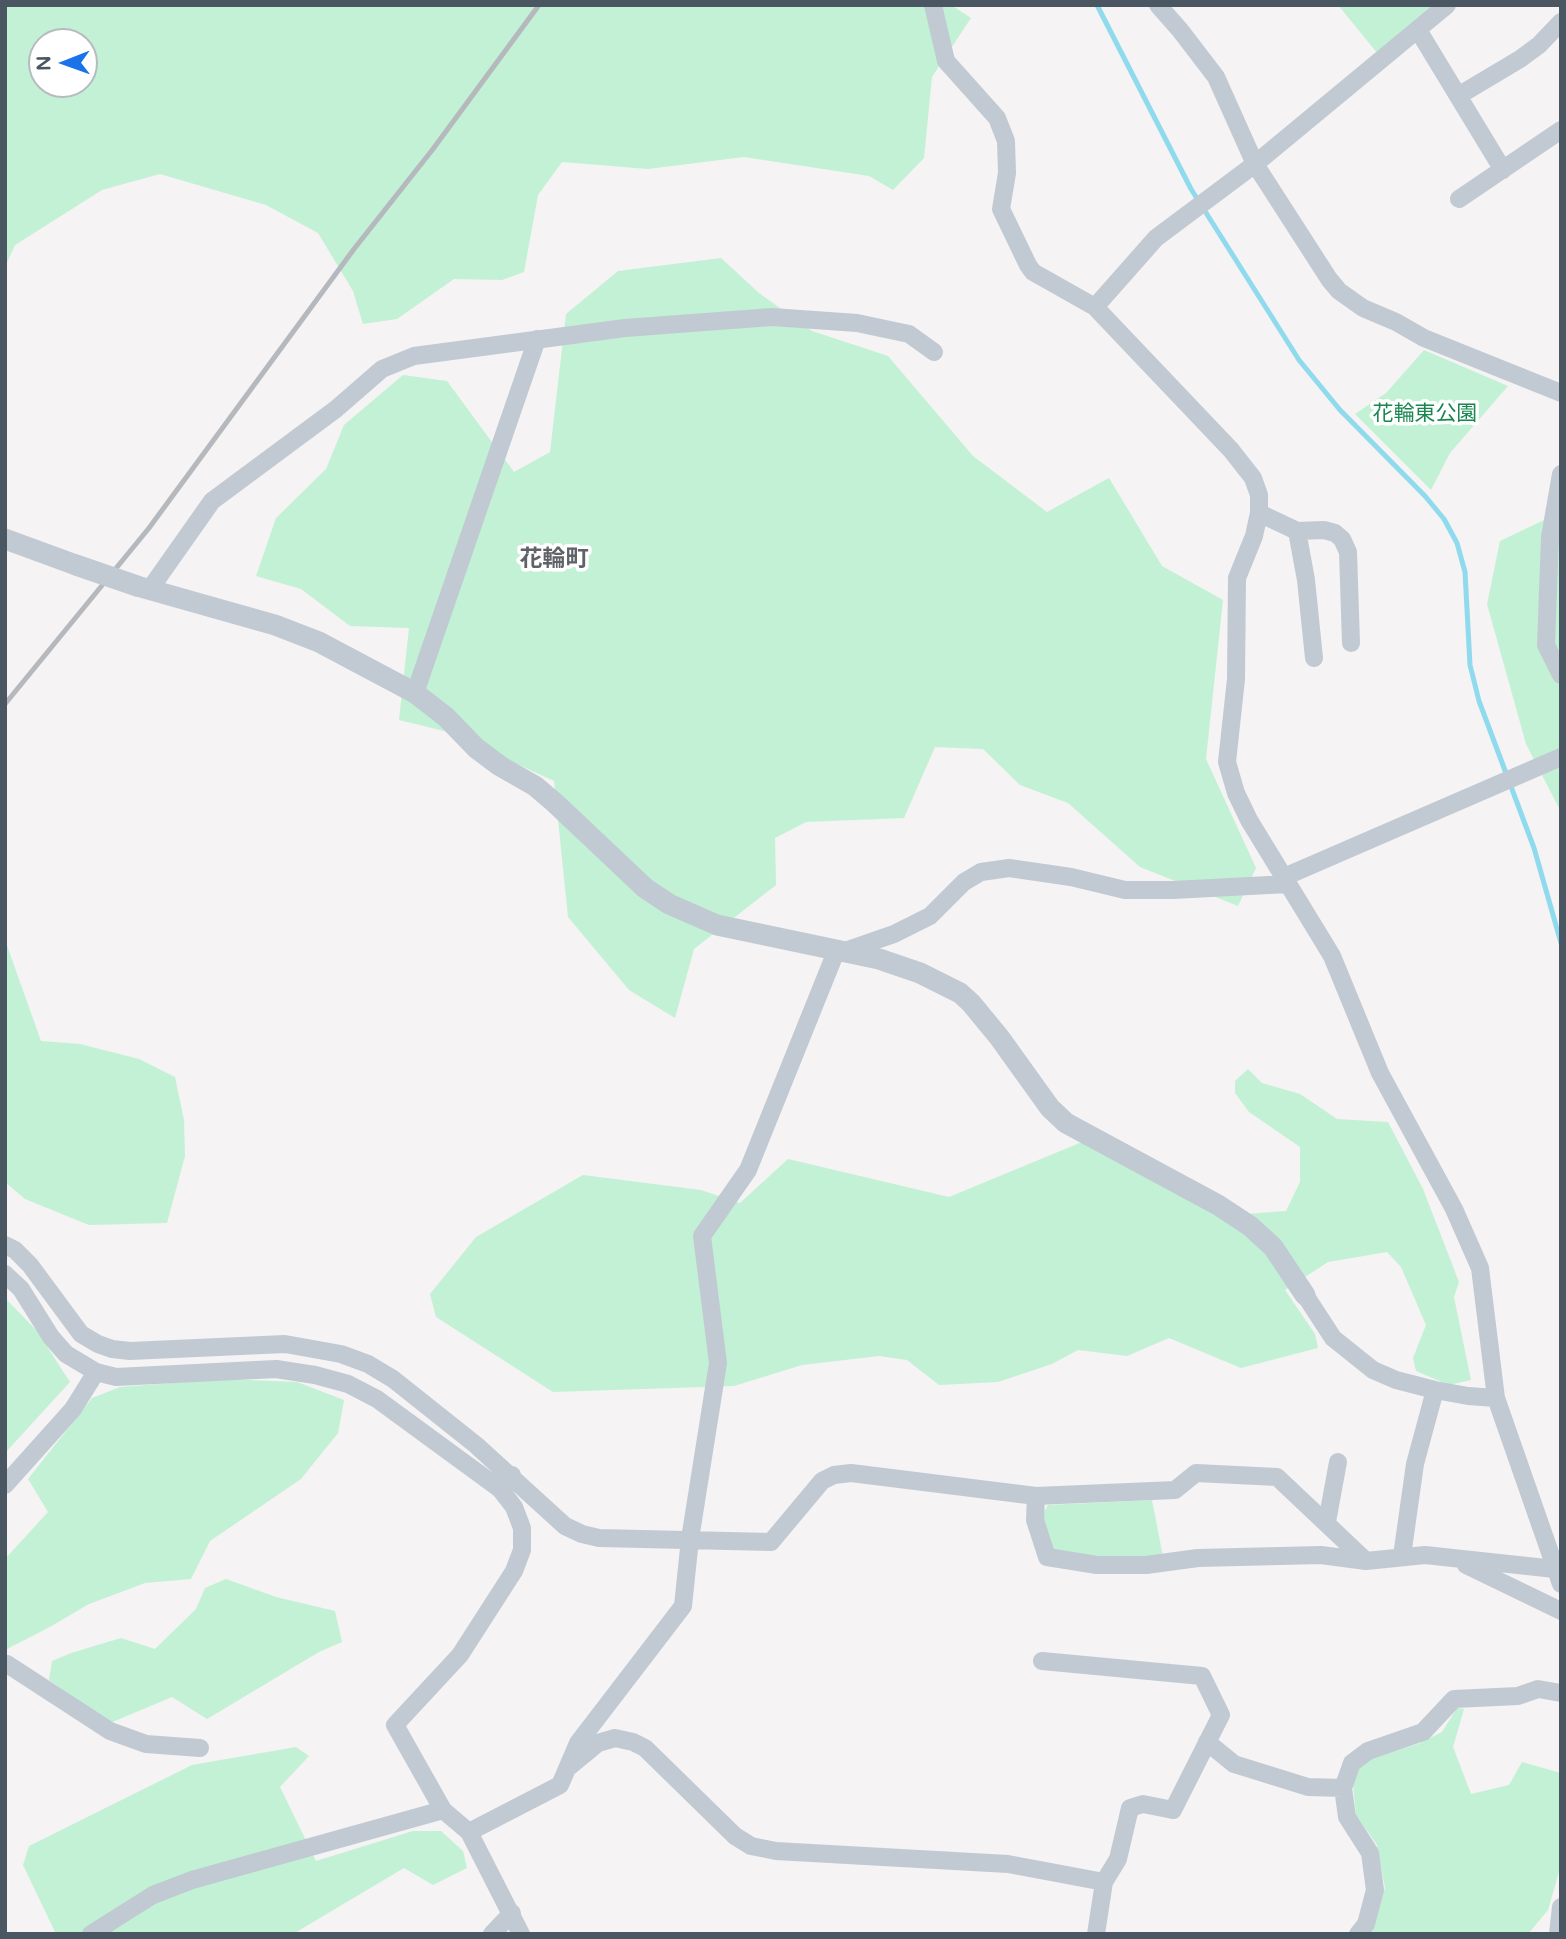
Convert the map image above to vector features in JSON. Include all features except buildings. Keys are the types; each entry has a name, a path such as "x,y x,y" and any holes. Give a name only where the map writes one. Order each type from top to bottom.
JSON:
{"street":[{"path":"933,5 946,61 997,118 1006,141 1007,173 1001,209 1032,272 1095,307 1231,450 1252,478 1259,495 1259,513 1254,536 1237,578 1236,679 1227,762 1240,802 1332,956 1380,1073 1454,1209 1480,1268 1496,1398 1558,1576 1426,1555 1366,1560 1321,1555 1198,1558 1146,1565 1097,1565 1046,1557 1035,1520 1036,1496"},
{"path":"1158,5 1216,77 1255,164 1329,279 1349,299 1424,338 1561,393"},
{"path":"1095,307 1156,238 1255,164 1447,5"},
{"path":"1458,96 1520,59 1539,45 1561,22"},
{"path":"1418,30 1503,170"},
{"path":"1459,199 1561,130"},
{"path":"143,587 212,501 336,409 382,369 414,356 625,328 772,317 857,323 897,331 909,334 934,352"},
{"path":"415,693 537,339"},
{"path":"1561,474 1550,537 1546,645 1561,675"},
{"path":"1259,513 1297,531 1324,530 1335,533 1342,539 1348,552 1351,643"},
{"path":"1297,531 1306,580 1314,658"},
{"path":"5,539 143,587 297,633 372,668 415,693 446,717 484,754 535,786 645,888 669,904 718,925 879,959 920,973 960,993 999,1037 1050,1108 1066,1123 1218,1205 1250,1226 1273,1247 1333,1338 1373,1370 1396,1380 1435,1390 1496,1398"},
{"path":"841,950 894,934 930,916 964,882 981,872 1009,868 1071,877 1125,890 1173,890 1286,880 1561,757"},
{"path":"469,1832 560,1785 578,1743 683,1606 690,1539 718,1363 702,1236 748,1170 841,950"},
{"path":"5,1245 30,1265 81,1334 97,1344 131,1351 285,1344 341,1354 368,1364 393,1379 506,1482 522,1528 522,1550 514,1571 460,1654 395,1725 443,1810 469,1832 521,1934"},
{"path":"5,1274 21,1289 51,1337 66,1354 96,1372 116,1377 276,1368 315,1374 348,1384 377,1399 506,1482 565,1526 599,1538 771,1542 822,1481 834,1475 850,1474 1036,1496 1174,1490 1196,1473 1278,1477 1366,1560"},
{"path":"5,1485 73,1409 96,1372"},
{"path":"1402,1556 1415,1464 1435,1390"},
{"path":"1327,1522 1338,1462"},
{"path":"1454,1559 1561,1611"},
{"path":"1042,1661 1202,1676 1221,1714 1173,1810 1143,1804 1130,1808 1118,1859 1104,1882 1096,1934"},
{"path":"6,1664 110,1731 146,1744 200,1748"},
{"path":"1358,1934 1366,1924 1375,1890 1370,1853 1347,1817 1343,1788 1352,1763 1368,1751 1423,1732 1454,1699 1518,1696 1538,1689 1561,1693"},
{"path":"567,1768 598,1743 615,1738 645,1748 735,1836 751,1846 798,1854 1008,1864 1104,1882"},
{"path":"1207,1742 1234,1764 1308,1787 1343,1788"},
{"path":"91,1934 153,1895 192,1880 443,1810"},
{"path":"1557,1933 1561,1907"},
{"path":"492,1934 512,1913"}],"green space":[{"path":"5,5 951,5 971,18 932,77 924,158 893,190 869,176 744,157 648,169 562,162 538,195 524,272 502,280 454,279 397,319 363,324 353,291 318,233 266,205 160,174 102,190 15,245 5,267"},
{"path":"1338,5 1435,5 1378,54"},
{"path":"721,258 759,293 812,331 888,356 973,456 1047,512 1109,478 1162,566 1223,600 1206,759 1256,868 1238,906 1140,867 1068,803 1020,785 983,749 935,747 904,818 806,822 775,838 776,885 694,949 675,1018 629,990 568,917 554,781 448,732 399,720 409,628 350,626 301,589 256,576 276,518 326,469 344,425 403,375 447,381 514,472 550,452 566,314 618,271"},
{"name":"花輪東公園","path":"1424,350 1508,386 1450,453 1431,490 1355,414 1386,393"},
{"path":"1561,512 1561,812 1526,744 1487,604 1500,541"},
{"path":"5,940 41,1041 80,1044 139,1059 175,1077 184,1120 185,1156 167,1223 89,1225 25,1199 5,1182"},
{"path":"1248,1069 1262,1083 1300,1094 1337,1119 1388,1122 1423,1189 1459,1282 1454,1297 1471,1380 1449,1385 1416,1371 1413,1358 1426,1325 1401,1267 1387,1252 1328,1262 1285,1290 1315,1334 1318,1348 1241,1368 1169,1338 1127,1356 1078,1350 1052,1364 998,1382 939,1385 907,1360 879,1356 802,1365 734,1386 553,1392 436,1317 430,1294 476,1237 583,1175 701,1190 740,1203 788,1159 949,1197 1082,1142 1218,1216 1286,1211 1300,1182 1300,1147 1249,1112 1235,1093 1235,1081"},
{"path":"5,1298 37,1331 70,1382 5,1453"},
{"path":"224,1379 297,1382 344,1400 338,1433 301,1479 210,1541 191,1579 145,1583 89,1604 5,1650 5,1559 48,1512 28,1479 92,1398 120,1387"},
{"path":"1152,1500 1163,1557 1142,1561 1051,1552 1041,1517 1048,1505"},
{"path":"226,1579 276,1597 335,1611 342,1642 319,1652 207,1719 172,1697 110,1723 49,1680 52,1661 121,1638 155,1649 196,1609 205,1588"},
{"path":"1457,1708 1464,1709 1453,1747 1471,1794 1509,1785 1522,1762 1561,1773 1561,1865 1548,1910 1528,1934 1367,1934 1385,1888 1377,1845 1356,1815 1353,1785 1362,1761 1418,1744 1442,1732"},
{"path":"296,1747 309,1756 280,1787 316,1861 413,1831 441,1831 463,1851 467,1868 433,1885 404,1868 293,1934 56,1934 23,1865 29,1846 192,1765"}],"waterway":[{"path":"1097,5 1191,189 1299,360 1340,410 1425,496 1444,519 1457,543 1465,572 1470,665 1479,701 1534,848 1561,943"}],"railway":[{"path":"5,704 149,528 354,249 433,149 539,5"}],"district":[{"name":"花輪町","path":"554,560"}]}
